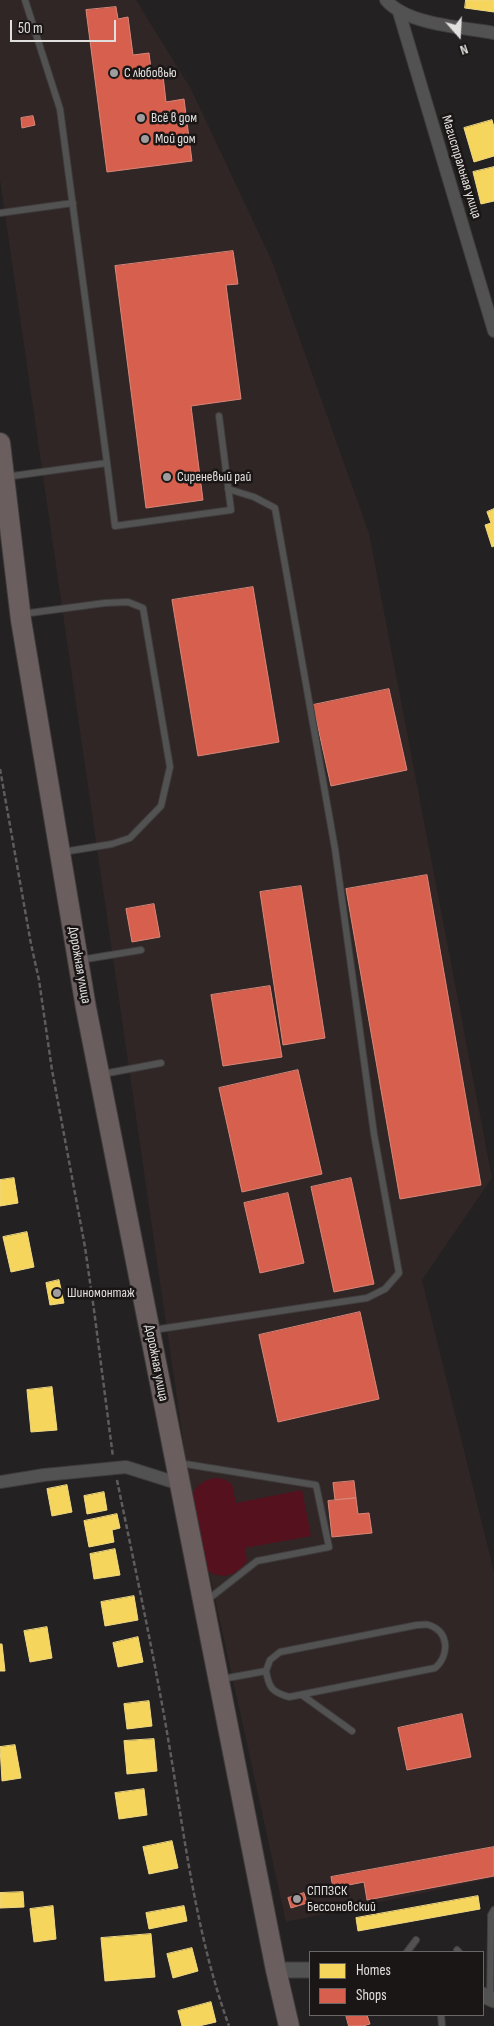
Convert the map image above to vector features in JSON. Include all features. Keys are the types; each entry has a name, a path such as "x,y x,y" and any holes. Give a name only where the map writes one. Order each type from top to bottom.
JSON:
{"main road":[{"name":"Дорожная улица","path":"0,443 21,614 78,961 218,1679 276,1970 289,2026"}],"street":[{"path":"386,0 399,12 412,18 494,33"},
{"name":"Магистральная улица","path":"399,12 494,332"},
{"path":"0,1482 44,1475 126,1467 180,1484"},
{"path":"276,1970 309,1970"}],"lane":[{"path":"25,0 60,109 115,526 231,510 219,416"},
{"path":"0,213 73,203"},
{"path":"4,477 107,463"},
{"path":"150,1331 367,1298 386,1289 399,1273 374,1134 335,849 275,508 254,497 228,489"},
{"path":"21,614 113,602 128,602 143,608 170,767 161,806 130,838 112,844 60,852"},
{"path":"78,961 141,950"},
{"path":"99,1075 161,1063"},
{"path":"176,1462 316,1485 328,1547 257,1561 204,1604"},
{"path":"417,1625 430,1625 441,1633 446,1646 445,1656 435,1668 289,1697 277,1694 269,1685 266,1671 270,1660 280,1652 417,1625"},
{"path":"218,1679 266,1671"},
{"path":"302,1695 352,1731"},
{"path":"489,1998 491,1915 494,1910"},
{"path":"408,1951 416,1940"}],"path":[{"path":"0,769 31,944 40,980 55,1088 86,1256 114,1468 152,1645 195,1898 205,1944 229,2026"}],"shaded area":[{"path":"0,0 136,0 191,89 272,261 369,533 492,1178 422,1280 494,1572 494,1878 286,1922 188,1475 0,180"},
{"path":"214,1478 224,1479 232,1484 236,1503 302,1490 311,1536 245,1548 247,1561 233,1574 223,1576 206,1570 191,1496 200,1484"}],"building: Homes":[{"path":"466,0 494,0 494,12 465,8"},
{"path":"492,120 494,127 494,156 474,162 464,128"},
{"path":"494,167 494,201 481,204 473,172"},
{"path":"494,509 494,546 492,547 485,525 491,523 487,512"},
{"path":"14,1178 18,1203 0,1206 0,1180"},
{"path":"27,1232 34,1267 11,1272 3,1237"},
{"path":"59,1280 64,1303 50,1305 46,1283"},
{"path":"52,1387 57,1430 31,1432 27,1390"},
{"path":"67,1485 72,1512 52,1516 47,1489"},
{"path":"104,1492 107,1510 87,1514 84,1496"},
{"path":"117,1514 120,1528 112,1530 114,1542 89,1547 84,1521"},
{"path":"115,1549 120,1575 94,1579 90,1554"},
{"path":"134,1596 138,1620 105,1626 101,1602"},
{"path":"47,1627 52,1658 30,1662 24,1631"},
{"path":"138,1637 143,1662 118,1667 113,1643"},
{"path":"0,1644 2,1644 5,1671 0,1671"},
{"path":"149,1701 152,1726 127,1729 124,1704"},
{"path":"154,1739 157,1771 127,1774 124,1741"},
{"path":"15,1745 21,1778 2,1781 0,1747"},
{"path":"144,1789 147,1815 119,1819 115,1793"},
{"path":"172,1841 178,1868 149,1874 143,1847"},
{"path":"23,1892 24,1907 0,1908 0,1893"},
{"path":"478,1896 480,1909 358,1931 356,1918"},
{"path":"53,1906 56,1939 34,1942 30,1909"},
{"path":"184,1906 187,1921 149,1929 146,1913"},
{"path":"151,1934 155,1977 105,1981 101,1938"},
{"path":"192,1948 198,1971 173,1978 167,1954"},
{"path":"211,2002 216,2022 199,2026 182,2026 178,2011"}],"building: Shops":[{"path":"116,7 118,19 128,17 133,55 149,53 152,77 163,75 166,102 184,99 192,161 107,172 86,10"},
{"path":"33,116 35,125 22,128 21,118"},
{"path":"233,251 238,284 226,285 241,399 191,406 203,500 146,508 115,266"},
{"path":"253,587 279,742 198,756 172,600"},
{"path":"389,689 407,770 331,786 313,705"},
{"path":"427,875 481,1185 400,1199 346,889"},
{"path":"301,886 325,1038 283,1045 260,892"},
{"path":"154,904 160,937 132,942 126,909"},
{"path":"270,986 282,1057 223,1066 211,995"},
{"path":"298,1070 322,1174 242,1192 219,1088"},
{"path":"351,1178 374,1284 334,1292 311,1187"},
{"path":"288,1193 304,1263 260,1273 244,1203"},
{"path":"360,1312 379,1399 278,1422 259,1335"},
{"path":"354,1481 356,1498 335,1500 333,1483"},
{"path":"356,1498 358,1514 369,1513 372,1533 332,1537 328,1501"},
{"path":"462,1714 471,1757 407,1770 398,1728"},
{"path":"494,1847 494,1876 367,1900 364,1882 333,1888 331,1877"},
{"path":"304,1893 307,1903 291,1908 288,1898"},
{"path":"346,2016 367,2016 370,2024 363,2026 349,2026"}],"place":[{"name":"С любовью","path":"114,73"},
{"name":"Всё в дом","path":"141,118"},
{"name":"Мой дом","path":"145,139"},
{"name":"Сиреневый рай","path":"167,477"},
{"name":"Шиномонтаж","path":"57,1293"},
{"name":"СППЗСК Бессоновский","path":"297,1899"}]}
